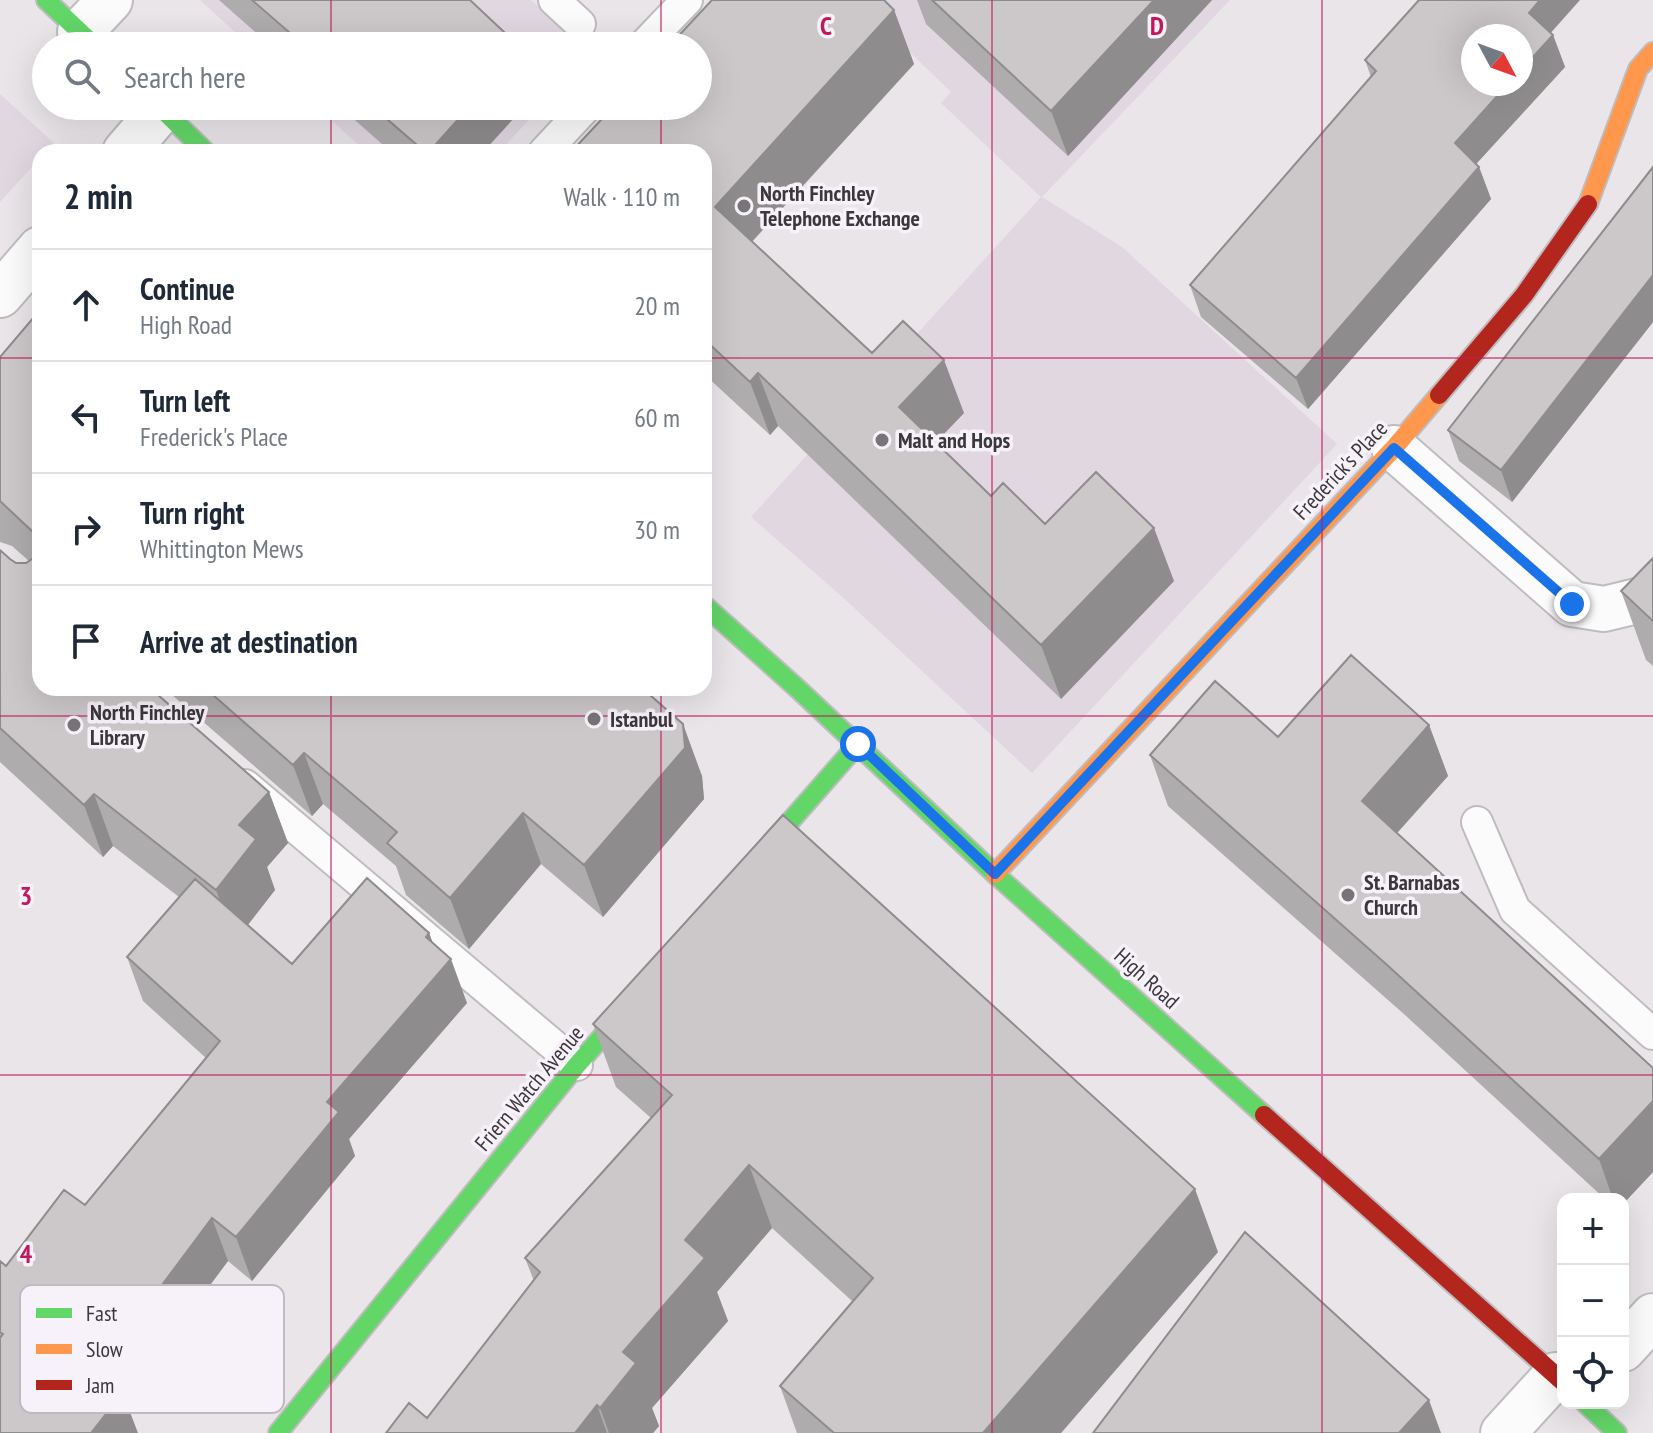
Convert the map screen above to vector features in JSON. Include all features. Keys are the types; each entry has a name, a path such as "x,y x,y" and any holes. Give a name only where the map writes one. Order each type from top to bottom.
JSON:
{"street":[{"path":"46,0 80,32"},
{"path":"91,32 110,0"},
{"name":"Frederick's Place","path":"995,874 1394,448 1524,295 1592,198 1638,69 1653,52"},
{"path":"131,144 151,120"},
{"path":"174,120 198,144"},
{"path":"0,295 32,258"},
{"path":"1394,448 1572,604 1604,609 1653,597"},
{"name":"High Road","path":"712,612 858,744 995,874 1557,1377"},
{"path":"743,875 858,744"},
{"name":"Friern Watch Avenue","path":"278,1433 577,1065 650,982"},
{"path":"1629,1342 1653,1316"},
{"path":"1503,1433 1557,1395"},
{"name":"High Road","path":"1591,1409 1617,1433"}],"lane":[{"path":"554,0 580,24"},
{"path":"656,32 687,0"},
{"path":"551,144 574,120"},
{"path":"222,766 577,1065"},
{"path":"1477,822 1515,910 1653,1034"}],"shaded area":[{"path":"200,0 531,0 565,32 235,32"},
{"path":"856,0 1230,0 1042,197 1122,247 1337,444 1032,773 838,593 751,517 1041,197 941,103 951,92"},
{"path":"0,94 54,143 32,144 32,167 0,202"},
{"path":"331,120 529,120 506,144 357,144"}],"building":[{"path":"252,0 470,0 504,32 289,32"},
{"path":"712,0 884,0 894,10 715,207 872,353 903,321 944,360 899,407 991,496 1003,483 1045,524 1096,472 1154,528 1041,645 758,373 750,382 712,346 712,144 578,144 601,120 712,120 712,32 682,32"},
{"path":"932,0 1154,0 1051,111"},
{"path":"1419,0 1540,0 1529,13 1553,35 1533,57 1533,24 1461,24 1461,96 1497,96 1455,143 1479,167 1296,378 1190,285 1376,71 1365,60"},
{"path":"388,120 458,120 436,144 416,144"},
{"path":"1653,167 1653,275 1501,470 1448,430"},
{"path":"32,319 32,531 0,501 0,357"},
{"path":"0,550 16,563 26,563 32,559 32,696 159,696 269,792 239,825 256,839 216,890 94,794 84,805 0,728"},
{"path":"1653,558 1653,621 1621,591"},
{"path":"1351,655 1429,725 1362,801 1653,1068 1653,1101 1599,1159 1386,964 1150,755 1215,681 1278,737"},
{"path":"214,696 651,696 683,724 685,748 584,865 523,813 450,898 387,843 397,832 304,753 293,765"},
{"path":"783,815 1195,1189 983,1433 834,1433 780,1386 873,1278 749,1165 685,1240 705,1258 623,1352 636,1363 600,1408 597,1405 575,1433 386,1433 409,1403 427,1418 540,1272 525,1258 672,1095 593,1024"},
{"path":"367,878 429,933 426,937 451,959 327,1102 339,1112 236,1237 212,1218 162,1285 20,1285 20,1413 107,1413 91,1433 0,1433 0,1338 3,1334 0,1332 0,1261 6,1266 64,1190 85,1205 220,1041 127,957 195,879 292,964"},
{"path":"1245,1232 1429,1400 1399,1433 1093,1433"}],"traffic: fast":[{"path":"46,0 80,32"},
{"path":"173,120 198,144"},
{"path":"712,612 995,874 1264,1115"},
{"path":"751,866 858,744"},
{"path":"278,1433 577,1065 638,996"},
{"path":"1591,1409 1617,1433"}],"traffic: slow":[{"path":"1588,204 1638,69 1653,52"},
{"path":"995,874 1394,448 1439,395"}],"traffic: jam":[{"path":"1439,395 1524,295 1588,204"},
{"path":"1264,1115 1557,1377"}],"place":[{"name":"North Finchley Telephone Exchange","path":"744,206"},
{"name":"Malt and Hops","path":"882,440"},
{"name":"Istanbul","path":"594,719"},
{"name":"North Finchley Library","path":"74,725"},
{"name":"St. Barnabas Church","path":"1348,895"}],"route":[{"path":"858,744 995,874 1394,448 1572,604"}]}
